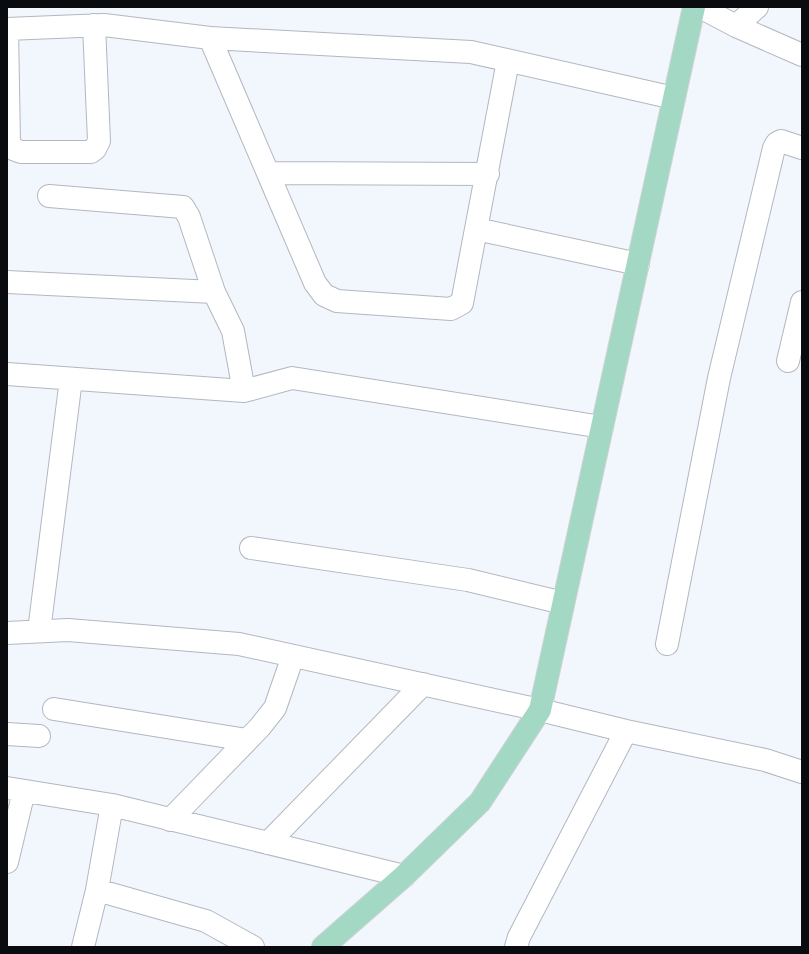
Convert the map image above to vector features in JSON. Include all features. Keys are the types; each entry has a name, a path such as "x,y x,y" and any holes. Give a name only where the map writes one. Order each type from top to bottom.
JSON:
{"main road":[{"path":"323,947 404,876 480,802 540,710 694,7"}],"street":[{"path":"700,7 736,26 802,55"},
{"path":"736,26 757,7"},
{"path":"94,25 100,141 96,149 91,152 21,152 13,149 10,142 7,29 94,25 210,38 471,52 674,98"},
{"path":"210,38 270,173 315,283 324,295 337,301 451,309 462,303 488,174 508,61"},
{"path":"667,644 719,378 774,148 777,143 782,141 802,148"},
{"path":"270,173 488,174"},
{"path":"49,196 183,207 189,217 214,292 233,331 244,391"},
{"path":"476,229 638,264"},
{"path":"7,282 214,292"},
{"path":"788,361 802,302"},
{"path":"7,374 244,391 292,378 602,427"},
{"path":"39,631 71,379"},
{"path":"251,548 468,580 563,604"},
{"path":"7,633 68,630 239,644 540,710 626,731 765,760 802,772"},
{"path":"170,820 248,740 275,708 293,656"},
{"path":"268,843 423,684"},
{"path":"54,709 248,740"},
{"path":"516,947 519,937 626,731"},
{"path":"7,734 39,736"},
{"path":"7,862 16,789 112,805 404,876"},
{"path":"83,947 97,890 112,805"},
{"path":"97,890 206,921 253,947"}]}
